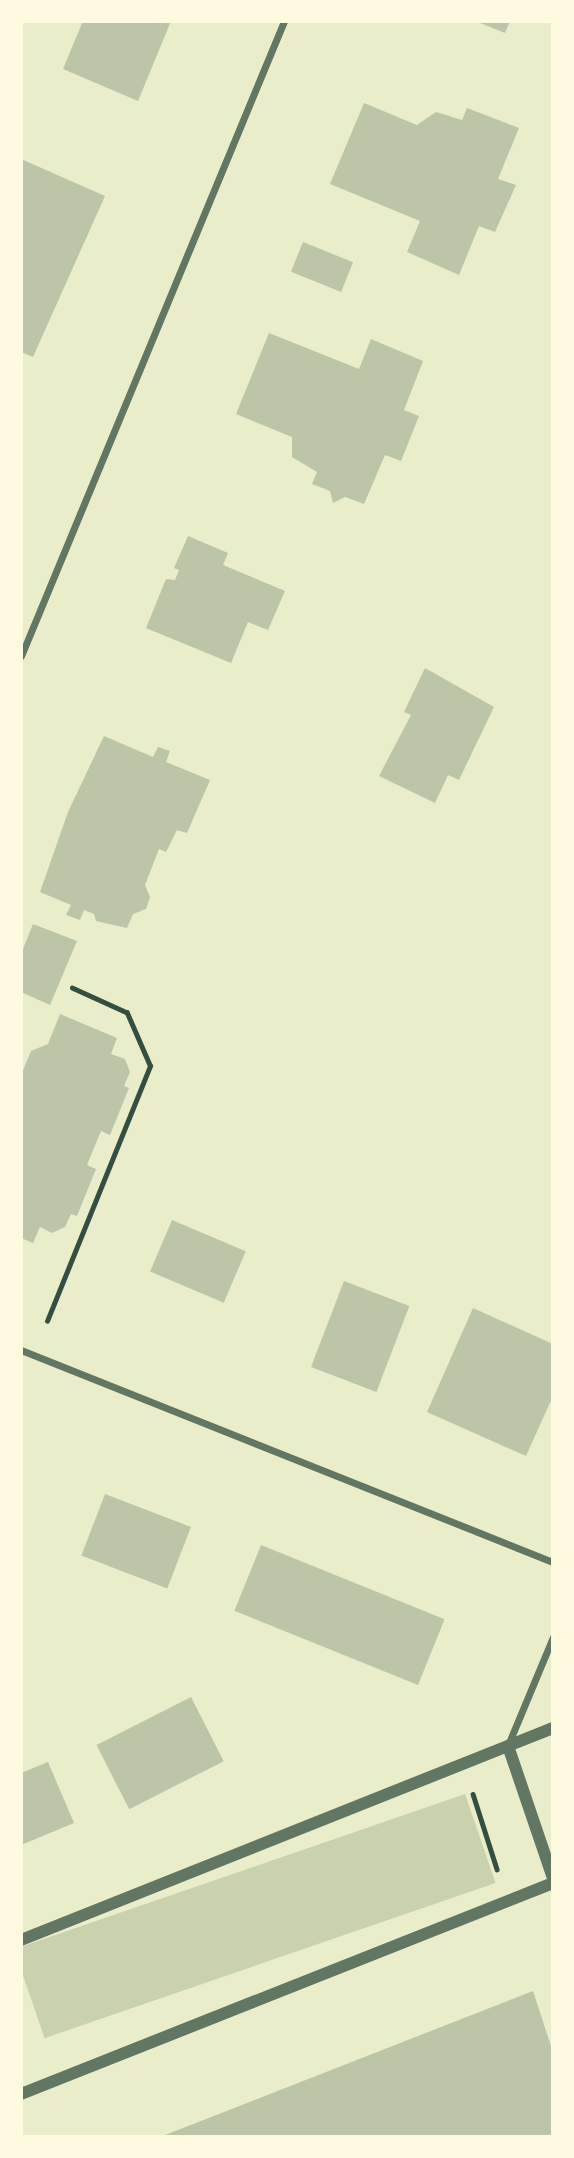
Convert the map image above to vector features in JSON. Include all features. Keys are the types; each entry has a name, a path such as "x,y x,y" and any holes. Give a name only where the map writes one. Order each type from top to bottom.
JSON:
{"street":[{"path":"21,656 284,21"},
{"path":"21,1350 553,1562"},
{"path":"553,1637 508,1746 553,1878"},
{"path":"21,1940 553,1728"},
{"path":"21,2094 553,1883"}],"path":[{"path":"47,1321 150,1066 127,1013 72,988"},
{"path":"472,1790 499,1875"}],"green space":[{"path":"465,1794 496,1883 45,2038 21,1970 21,1947"}],"building":[{"path":"83,21 171,21 138,101 63,69"},
{"path":"475,21 510,21 505,33"},
{"path":"364,103 417,125 436,112 462,120 467,108 519,128 498,179 516,185 495,232 479,226 459,275 407,252 420,221 330,184"},
{"path":"21,159 105,196 33,357 21,352"},
{"path":"303,242 353,262 341,292 291,272"},
{"path":"269,333 359,369 371,339 423,361 404,410 419,416 401,461 385,455 364,504 345,497 333,503 330,491 312,484 317,472 292,457 292,437 236,414"},
{"path":"188,536 228,553 223,565 285,591 268,630 248,622 231,663 146,628 166,579 175,580 179,570 174,568"},
{"path":"425,668 494,707 459,780 448,775 435,803 379,776 411,715 404,712"},
{"path":"104,736 153,757 158,747 170,751 166,762 210,780 187,833 177,830 166,852 159,849 145,885 150,897 146,909 133,914 127,928 96,921 94,914 84,910 80,920 66,915 71,905 40,892 68,812"},
{"path":"33,924 77,941 50,1005 21,992 21,954"},
{"path":"60,1014 117,1038 111,1054 125,1059 130,1072 124,1086 129,1088 110,1135 101,1131 87,1165 96,1169 77,1216 71,1214 65,1227 52,1233 40,1227 33,1243 21,1238 21,1075 31,1051 48,1044"},
{"path":"172,1220 246,1251 224,1303 150,1272"},
{"path":"344,1281 409,1306 376,1392 311,1367"},
{"path":"473,1308 553,1344 553,1396 526,1456 427,1412"},
{"path":"105,1494 191,1527 167,1589 81,1556"},
{"path":"261,1545 445,1619 418,1685 234,1611"},
{"path":"191,1697 224,1761 129,1809 97,1745"},
{"path":"48,1762 74,1823 21,1845 21,1773"},
{"path":"533,1991 553,2052 553,2137 160,2137"}]}
